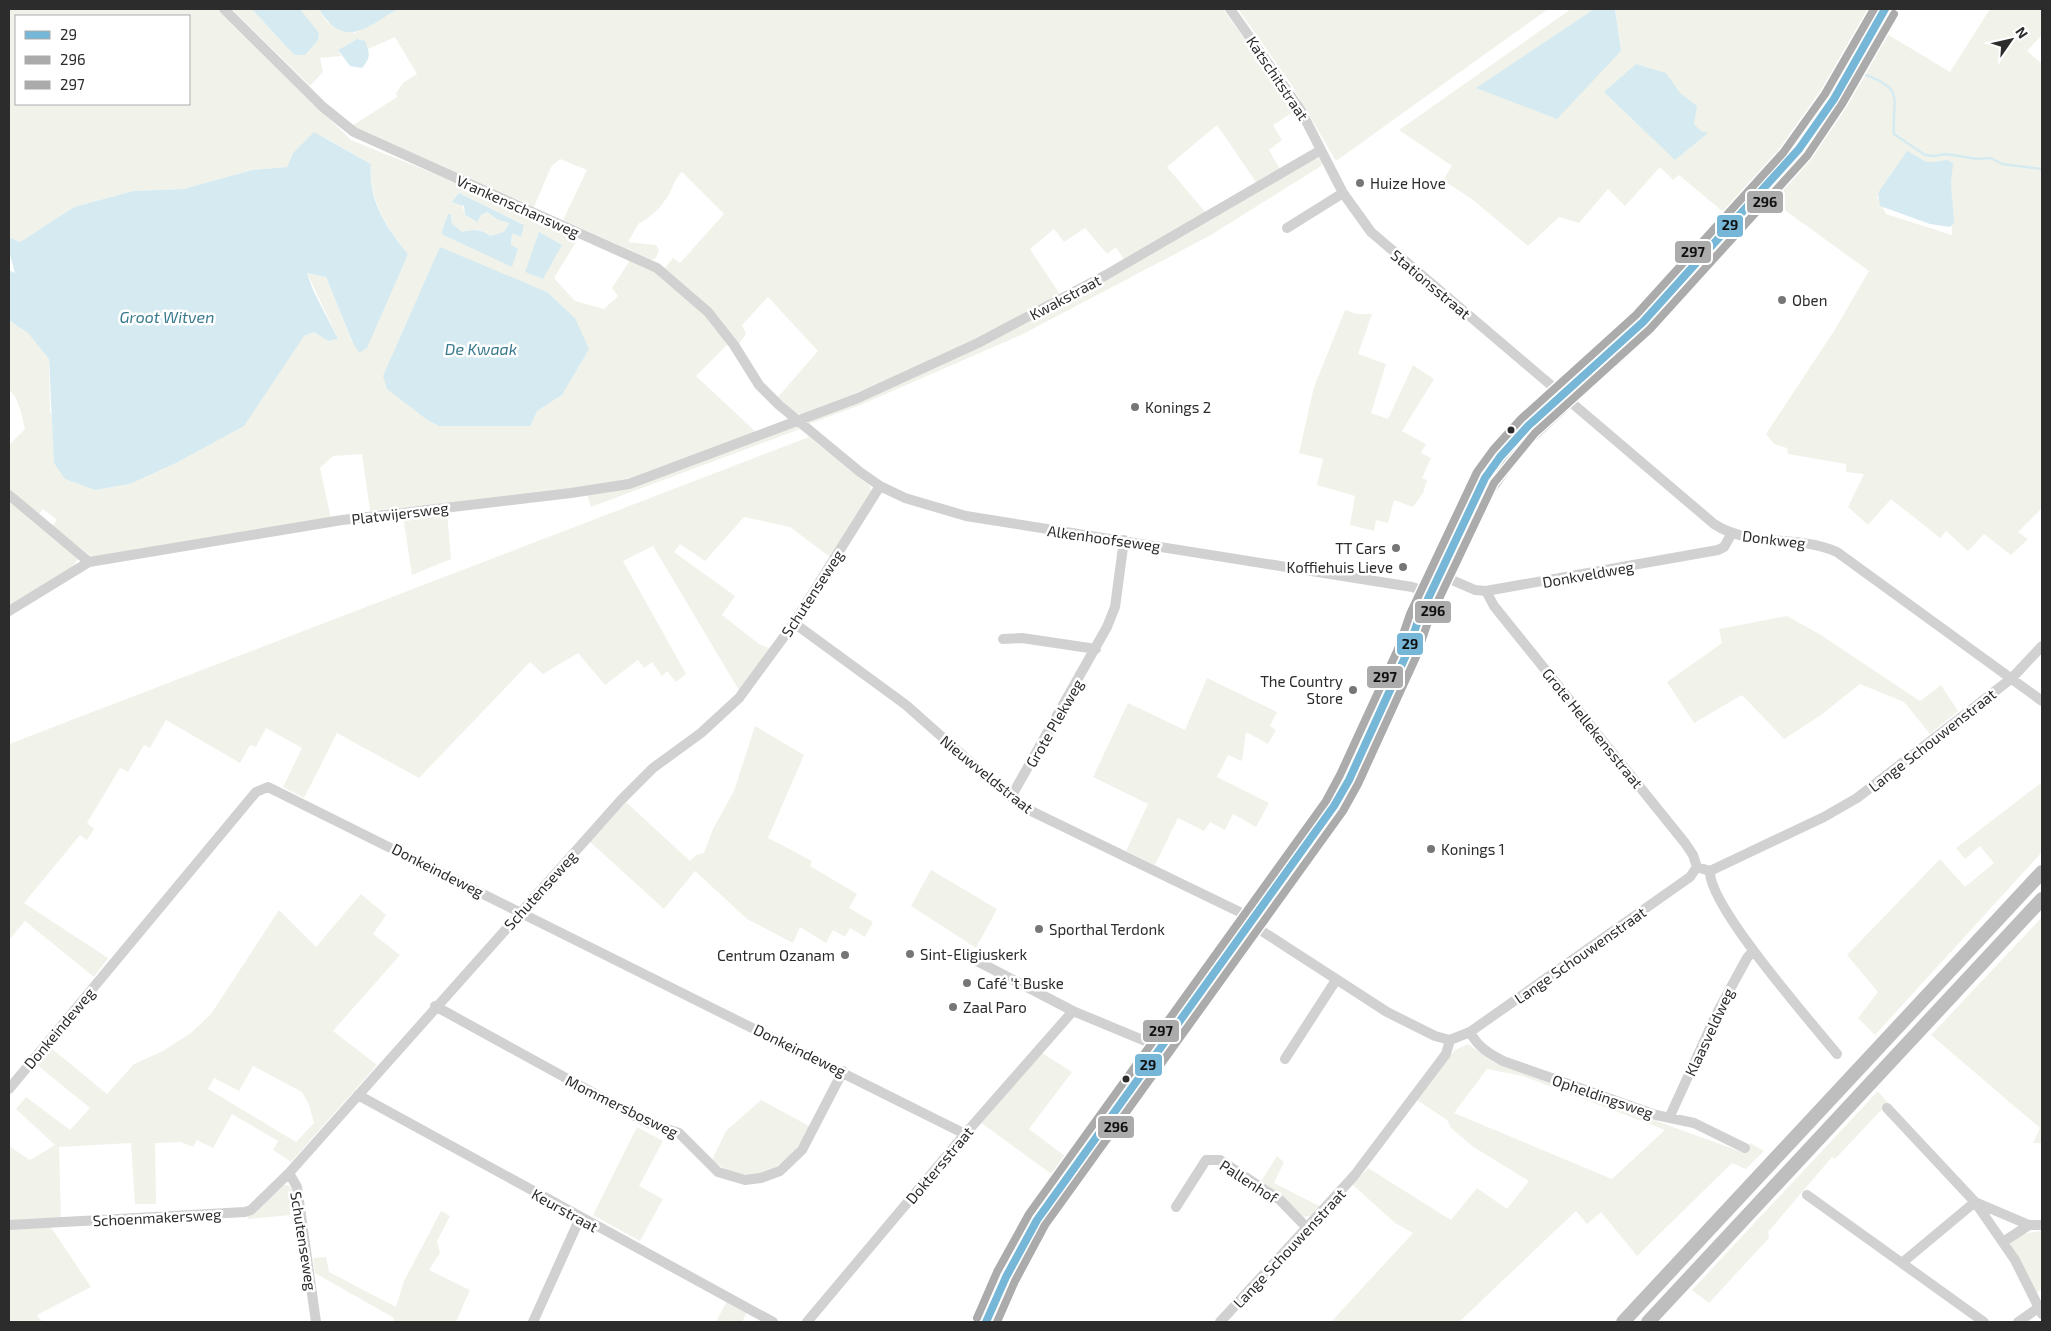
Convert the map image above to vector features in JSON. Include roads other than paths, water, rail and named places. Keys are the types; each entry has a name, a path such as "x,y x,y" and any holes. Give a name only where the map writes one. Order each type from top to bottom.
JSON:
{"highway":[{"path":"1623,1322 2042,872"},
{"path":"1648,1322 2042,899"}],"main road":[{"path":"986,1322 1006,1277 1037,1220 1334,806 1349,780 1407,652 1411,637 1442,576 1474,500 1492,468 1517,437 1566,398 1644,322 1739,213 1762,192 1814,129 1850,74 1885,9"}],"street":[{"name":"Vrankenschansweg","path":"224,9 323,107 354,132 657,268 708,312 734,344 759,385 796,420"},
{"name":"Katschitstraat","path":"1230,9 1300,109 1321,150"},
{"name":"Kwakstraat","path":"796,420 858,398 978,343 1106,275 1321,150"},
{"name":"Stationsstraat","path":"1321,150 1343,193 1370,232 1566,398"},
{"path":"1287,228 1343,193"},
{"name":"Donkweg","path":"1566,398 1714,524 1732,534 1755,539 1808,542 1837,552 2042,701"},
{"name":"Alkenhoofseweg","path":"796,420 880,486 928,506 966,516 1412,587 1433,594"},
{"name":"Platwijersweg","path":"9,611 89,562 342,520 619,486 796,420"},
{"name":"Schutenseweg","path":"316,1322 297,1187 289,1173 435,1006 621,800 653,768 729,710 794,623 880,486"},
{"path":"9,495 89,562"},
{"name":"Donkveldweg","path":"1442,576 1475,590 1486,591 1718,550 1724,547 1732,534"},
{"name":"Grote Plekweg","path":"1011,797 1096,649 1115,607 1124,540"},
{"name":"Grote Hellekensstraat","path":"1486,591 1494,606 1685,843 1694,855 1697,866"},
{"name":"Nieuwveldstraat","path":"794,623 906,705 1011,797 1049,820 1252,922"},
{"path":"1003,639 1022,638 1096,649"},
{"name":"Lange Schouwenstraat","path":"1710,870 1850,802 2012,678 2042,646"},
{"name":"Donkeindeweg","path":"9,1089 261,788 272,787 843,1071 965,1134"},
{"path":"1697,866 1710,870 1711,885 1753,951 1837,1054"},
{"name":"Lange Schouwenstraat","path":"1220,1322 1354,1176 1446,1054 1450,1040 1470,1032 1688,879 1697,866"},
{"path":"1252,922 1336,980 1387,1012 1435,1036 1450,1040"},
{"name":"Klaasveldweg","path":"1670,1116 1717,1013 1747,958 1753,951"},
{"path":"977,961 1073,1011 1162,1048"},
{"path":"1285,1059 1336,980"},
{"name":"Mommersbosweg","path":"435,1006 646,1122 679,1133 718,1172 745,1180 771,1175 794,1159 808,1139 843,1071"},
{"name":"Doktersstraat","path":"807,1322 965,1134 1073,1011"},
{"name":"Opheldingsweg","path":"1470,1032 1475,1042 1488,1053 1503,1061 1656,1115 1670,1116 1694,1123 1745,1148"},
{"name":"Keurstraat","path":"358,1096 773,1322"},
{"path":"1887,1108 1975,1202 2004,1242 2040,1311 2018,1322"},
{"name":"Pallenhof","path":"1176,1208 1206,1160 1220,1160 1280,1200 1308,1228"},
{"name":"Schoenmakersweg","path":"9,1225 245,1212 258,1204 289,1173"},
{"path":"1806,1195 1903,1262 1984,1322"},
{"path":"1975,1202 2029,1225 2042,1226"},
{"path":"1903,1262 1975,1202"},
{"path":"533,1322 580,1218"},
{"path":"2004,1242 2029,1225"}],"water":[{"path":"252,9 300,9 319,33 318,40 305,55 294,55"},
{"path":"319,9 398,9 366,28 356,32 347,32 338,29 329,22"},
{"path":"1594,9 1615,9 1621,51 1557,119 1476,88"},
{"path":"357,39 365,41 369,52 367,61 362,68 350,66 338,50"},
{"path":"1636,64 1666,73 1680,93 1697,106 1694,124 1701,131 1708,133 1675,160 1604,92"},
{"name":"Groot Witven","path":"314,132 371,164 372,190 380,213 408,254 367,348 359,353 352,341 326,277 307,273 313,290 338,339 328,341 314,332 304,336 244,426 174,464 130,484 95,490 65,479 54,463 49,359 28,333 9,320 9,270 15,273 9,251 9,237 20,242 74,207 133,191 183,189 252,170 287,167 293,153"},
{"path":"1907,151 1926,162 1947,160 1953,163 1951,184 1954,223 1950,227 1930,224 1880,206 1878,193"},
{"path":"459,193 524,225 521,237 512,233 511,245 518,249 512,267 441,234 448,214 451,214 452,224 462,232 477,230 490,236 504,232 509,223 498,220 487,212 481,215 477,222 465,215 464,206 452,202"},
{"path":"539,232 562,245 543,279 525,272"},
{"name":"De Kwaak","path":"440,247 547,292 575,318 589,349 562,395 537,411 530,426 439,426 427,420 387,389 383,376"}],"waterway":[{"path":"1843,65 1873,9"},
{"path":"1861,73 1885,84 1891,89 1895,102 1894,134 1925,155 1946,154 1977,159 1991,158 2002,164 2042,169"}],"place":[{"name":"Huize Hove","path":"1360,183"},
{"name":"Oben","path":"1782,300"},
{"name":"Konings 2","path":"1135,407"},
{"name":"TT Cars","path":"1396,548"},
{"name":"Koffiehuis Lieve","path":"1403,567"},
{"name":"The Country Store","path":"1353,690"},
{"name":"Konings 1","path":"1431,849"},
{"name":"Sporthal Terdonk","path":"1039,929"},
{"name":"Sint-Eligiuskerk","path":"910,954"},
{"name":"Centrum Ozanam","path":"845,955"},
{"name":"Café 't Buske","path":"967,983"},
{"name":"Zaal Paro","path":"953,1007"}]}
